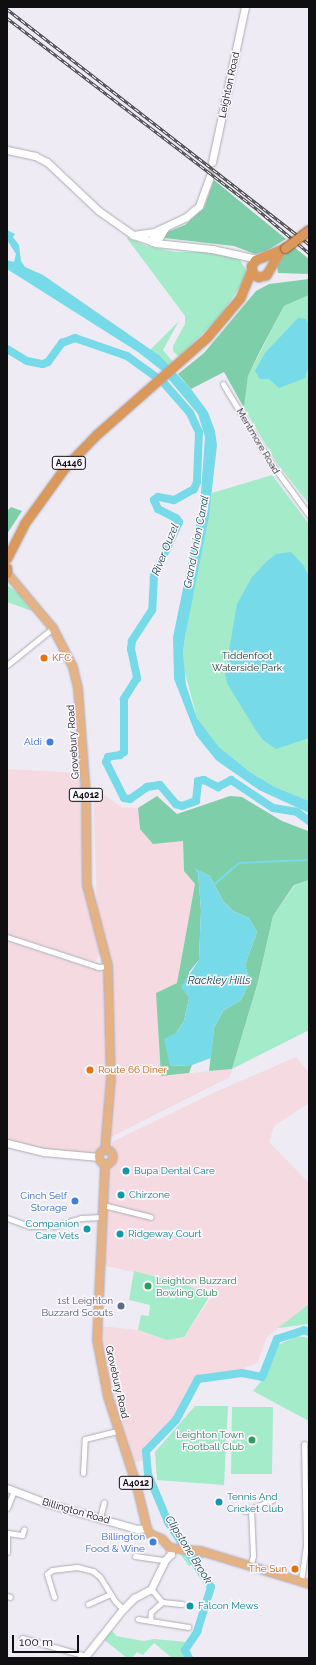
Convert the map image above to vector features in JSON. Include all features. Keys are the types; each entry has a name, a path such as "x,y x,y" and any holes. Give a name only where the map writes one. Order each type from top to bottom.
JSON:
{"highway":[{"path":"282,250 270,267 268,273 262,277 255,276 251,270 259,259 282,250 309,230"},
{"path":"259,259 267,261 270,267"},
{"name":"A4146","path":"246,288 251,270"},
{"name":"A4146","path":"8,554 42,495 66,466 96,435 189,355 223,319 246,288 262,277"},
{"path":"7,568 7,573"}],"main road":[{"name":"Grovebury Road","path":"7,573 10,582 53,628 73,667 79,696 86,794 87,885 108,966 111,1078 105,1150 111,1152 113,1158 111,1162 105,1165 97,1340 106,1391 117,1430 136,1483 146,1528"},
{"path":"105,1150 99,1157 105,1165"},
{"path":"146,1528 150,1534 162,1539 174,1549 190,1549 305,1582"}],"street":[{"name":"Leighton Road","path":"212,162 245,7"},
{"path":"7,150 35,156 47,162 99,211 133,236 154,243 212,249 240,257 259,259"},
{"path":"133,236 154,232 186,218 198,206 210,176"},
{"path":"154,243 165,227"},
{"path":"154,232 154,243"},
{"path":"240,257 251,270"},
{"name":"Mentmore Road","path":"223,384 269,460 309,515"},
{"path":"7,665 53,628"},
{"path":"7,938 98,966 108,966"},
{"path":"7,1143 44,1152 99,1157"},
{"path":"103,1205 151,1217"},
{"path":"7,1218 29,1226 56,1226 81,1218 102,1217"},
{"path":"83,1473 85,1439 117,1430"},
{"path":"304,1444 307,1487 305,1582"},
{"path":"7,1508 10,1490"},
{"name":"Billington Road","path":"10,1490 137,1529 146,1528"},
{"path":"245,1511 272,1500"},
{"path":"100,1518 104,1502"},
{"path":"250,1566 253,1556 251,1509"},
{"path":"7,1552 7,1533 22,1535 24,1529"},
{"path":"22,1638 85,1657 123,1609 134,1598 150,1589 165,1560 174,1549"},
{"path":"135,1556 165,1560"},
{"path":"54,1597 47,1574 52,1570 77,1566 93,1571 100,1577 110,1594 123,1609"},
{"path":"150,1589 162,1602 182,1604"},
{"path":"88,1604 110,1594"},
{"path":"150,1621 151,1612 162,1602"},
{"path":"138,1619 188,1627"}],"shaded area":[{"path":"7,769 79,773 86,897 101,952 95,962 7,934"},
{"path":"93,786 121,807 138,808 140,829 183,841 184,871 195,884 177,983 156,993 161,1076 232,1069 230,1077 109,1138 116,1074 113,974 97,911"},
{"path":"7,941 105,973 107,1056 104,1121 99,1147 93,1154 78,1156 7,1141"},
{"path":"296,1057 309,1073 309,1103 274,1126 269,1142 309,1183 309,1304 267,1337 257,1363 241,1369 207,1375 191,1385 180,1413 150,1443 143,1460 133,1463 110,1399 103,1364 100,1326 138,1330 167,1340 184,1337 212,1296 165,1278 105,1266 105,1203 112,1142 213,1093"}],"green space":[{"path":"214,180 286,239 266,251 255,254 234,246 164,238 167,232 185,225 204,208"},
{"path":"126,237 147,246 175,252 214,252 240,260 246,270 243,282 221,315 179,357 173,351 173,346 185,324 185,316"},
{"path":"294,247 309,259 309,274 278,273 277,265 283,256"},
{"path":"309,279 309,295 284,306 259,353 248,376 244,408 224,372 191,389 178,374 204,353 256,291 269,284"},
{"path":"309,295 309,504 277,463 244,408 248,376 284,306"},
{"path":"179,321 163,350 173,362 170,366 150,350"},
{"name":"Tiddenfoot Waterside Park","path":"272,475 309,524 309,801 275,787 250,772 219,747 197,718 184,669 183,653 188,617 212,493"},
{"path":"11,507 22,511 7,534 7,511"},
{"path":"7,585 18,593 32,611 7,602"},
{"path":"157,796 177,814 230,796 242,797 282,821 308,831 309,880 294,885 273,916 258,982 232,1069 209,1071 214,1028 223,1011 241,1000 250,981 245,965 257,932 249,918 233,911 223,901 210,876 195,869 198,873 201,910 199,960 189,972 189,998 184,1021 176,1033 171,1066 192,1065 189,1073 161,1076 156,993 177,983 195,884 184,871 183,841 153,844 140,829 138,808"},
{"path":"309,880 309,1030 232,1069 258,983 273,916 295,885"},
{"path":"134,1271 184,1284 207,1294 208,1299 184,1337 167,1340 138,1330 141,1315 149,1316 150,1305 129,1300"},
{"path":"309,1304 309,1324 278,1328"},
{"path":"297,1336 309,1338 309,1421 253,1391 263,1379 278,1345"},
{"path":"195,1406 228,1406 224,1485 157,1480 155,1452"},
{"name":"Leighton Town Football Club","path":"232,1407 273,1407 272,1474 231,1474"},
{"path":"193,1553 205,1557 189,1566 180,1554"},
{"path":"111,1629 116,1636 144,1641 154,1639 186,1642 183,1658 172,1658 154,1643 143,1655 137,1652 132,1658 127,1658 103,1639"}],"water":[{"name":"Grand Union Canal","path":"7,230 15,234 13,237 19,245 21,261 25,267 43,275 160,356 191,389 208,412 215,431 217,445 209,516 185,637 183,653 186,685 197,718 219,747 250,772 275,787 309,801 309,813 259,790 216,760 196,735 174,679 173,637 200,506 205,437 198,414 161,370 138,352 7,269 7,260 14,262 16,254 7,240"},
{"path":"298,318 306,319 309,325 309,365 305,378 279,388 269,379 260,379 255,371 265,353"},
{"path":"291,552 304,566 309,577 309,738 276,749 263,740 255,729 227,683 225,674 237,604 252,577 268,560 276,554"},
{"name":"Rackley Hills","path":"194,868 210,876 223,901 233,911 249,918 257,932 245,965 250,981 241,1000 223,1011 214,1028 211,1058 192,1065 170,1066 164,1039 176,1033 184,1021 189,998 181,987 199,960 201,910 198,873"}],"waterway":[{"name":"River Ouzel","path":"7,349 27,361 43,364 48,362 62,343 75,338 127,356 163,382 190,413 199,432 197,482 194,489 174,500 158,497 154,500 158,509 176,518 179,522 154,576 152,610 132,641 131,649 137,678 124,699 124,752 120,755 108,757 106,762 124,798 130,799 147,787 160,785 176,804 182,806 196,801 198,781 204,780 218,787 231,780 273,808 297,812 309,821"},
{"path":"215,884 239,863 309,860"},
{"name":"Clipstone Brook","path":"189,1658 185,1650 197,1632 211,1587 168,1522 148,1474 146,1451 176,1420 198,1379 242,1373 262,1377 277,1339 304,1330 309,1332"}],"tunnel":[{"path":"210,176 212,162"}],"railway":[{"path":"7,9 309,244"},
{"path":"7,18 258,210 309,253"}],"place":[{"name":"KFC","path":"44,658"},
{"name":"Aldi","path":"50,742"},
{"name":"Route 66 Diner","path":"90,1070"},
{"name":"Bupa Dental Care","path":"126,1171"},
{"name":"Chirzone","path":"121,1195"},
{"name":"Cinch Self Storage","path":"75,1201"},
{"name":"Companion Care Vets","path":"87,1229"},
{"name":"Ridgeway Court","path":"120,1234"},
{"name":"Leighton Buzzard Bowling Club","path":"148,1286"},
{"name":"1st Leighton Buzzard Scouts","path":"121,1306"},
{"name":"Leighton Town Football Club","path":"252,1440"},
{"name":"Tennis And Cricket Club","path":"219,1502"},
{"name":"Billington Food & Wine","path":"153,1542"},
{"name":"The Sun","path":"295,1569"},
{"name":"Falcon Mews","path":"190,1606"}]}
